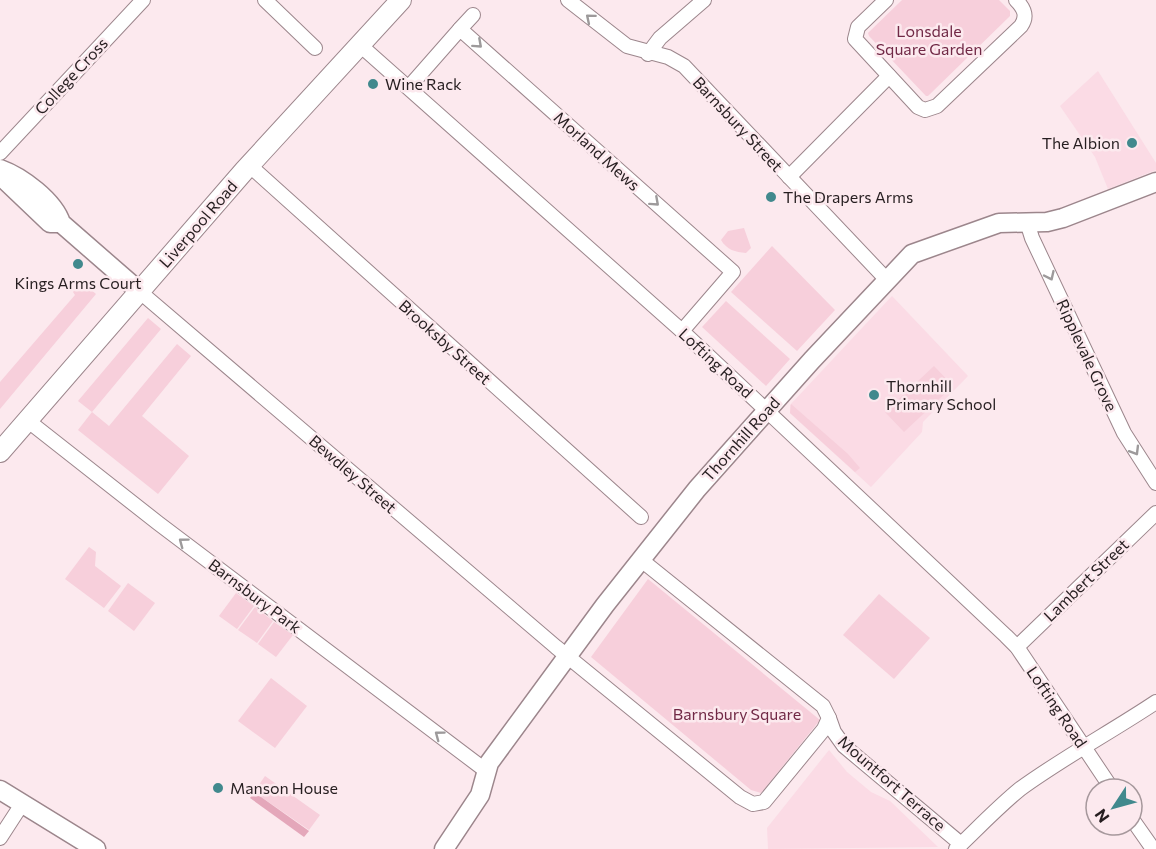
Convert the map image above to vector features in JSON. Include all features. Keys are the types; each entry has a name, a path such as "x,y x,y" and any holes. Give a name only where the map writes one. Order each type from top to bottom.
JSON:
{"main road":[{"name":"Liverpool Road","path":"0,452 249,165 401,0"}],"street":[{"name":"College Cross","path":"0,153 142,0"},
{"path":"265,0 315,48"},
{"name":"Barnsbury Street","path":"568,0 619,42 648,54 668,57 684,66 887,280"},
{"path":"648,54 660,38 704,0"},
{"path":"886,0 858,27 855,39 918,107 933,109 1025,21 1024,12 1016,0"},
{"path":"410,87 473,15"},
{"name":"Morland Mews","path":"460,29 733,272 682,331"},
{"name":"Lofting Road","path":"360,45 410,87 682,331 1017,647 1104,777"},
{"path":"789,177 889,76"},
{"name":"Brooksby Street","path":"249,165 641,518"},
{"path":"0,170 7,183 50,223 62,223 139,291"},
{"name":"Thornhill Road","path":"444,849 480,795 485,771 640,559 766,410 912,254 922,248 999,223 1047,222 1063,218 1156,182"},
{"name":"Ripplevale Grove","path":"1027,222 1124,433 1156,483"},
{"name":"Bewdley Street","path":"139,291 567,656"},
{"name":"Barnsbury Park","path":"27,420 158,523 485,771"},
{"name":"Lambert Street","path":"1017,647 1156,513"},
{"path":"567,656 733,791 753,804 759,805 769,797 824,729 829,718 823,706 640,559"},
{"path":"959,846 1018,791 1156,702"},
{"name":"Mountfort Terrace","path":"829,718 834,732 844,746 959,846"},
{"path":"0,790 96,849"},
{"path":"0,838 22,804"}],"shaded area":[{"path":"1098,71 1156,163 1156,170 1108,189 1095,157 1060,106"},
{"name":"Thornhill Primary School","path":"892,296 968,376 923,422 922,432 871,487 790,413 790,405"},
{"path":"829,750 847,772 871,792 890,801 938,847 768,849 767,828"},
{"path":"254,792 309,831 304,837 250,798"}],"green space":[{"name":"Lonsdale Square Garden","path":"902,0 999,0 1010,11 1010,16 926,96 868,33"},
{"path":"744,228 751,248 746,253 732,250 721,240 728,231"},
{"path":"772,246 835,310 797,351 731,292"},
{"path":"82,282 96,294 0,409 0,382 75,295 73,292"},
{"path":"726,301 790,359 766,386 702,327"},
{"path":"148,318 161,329 92,412 78,401"},
{"path":"177,344 191,356 142,416 189,456 158,494 78,430 92,412 109,426"},
{"path":"934,366 953,386 904,432 885,412"},
{"path":"791,404 848,454 860,468 855,472 790,413"},
{"path":"89,547 96,552 95,566 121,586 104,608 65,579"},
{"name":"Barnsbury Square","path":"648,579 820,720 761,793 751,790 591,657"},
{"path":"128,583 155,603 134,631 108,611"},
{"path":"236,593 254,606 237,629 219,616"},
{"path":"879,594 930,638 894,679 843,635"},
{"path":"255,607 273,621 257,643 238,630"},
{"path":"274,622 293,635 276,657 258,644"},
{"path":"271,678 307,706 275,748 238,721"},
{"path":"265,776 320,815 309,830 254,792"}],"place":[{"name":"Wine Rack","path":"373,84"},
{"name":"The Albion","path":"1132,143"},
{"name":"The Drapers Arms","path":"771,197"},
{"name":"Kings Arms Court","path":"78,264"},
{"name":"Thornhill Primary School","path":"874,395"},
{"name":"Manson House","path":"218,788"}]}
